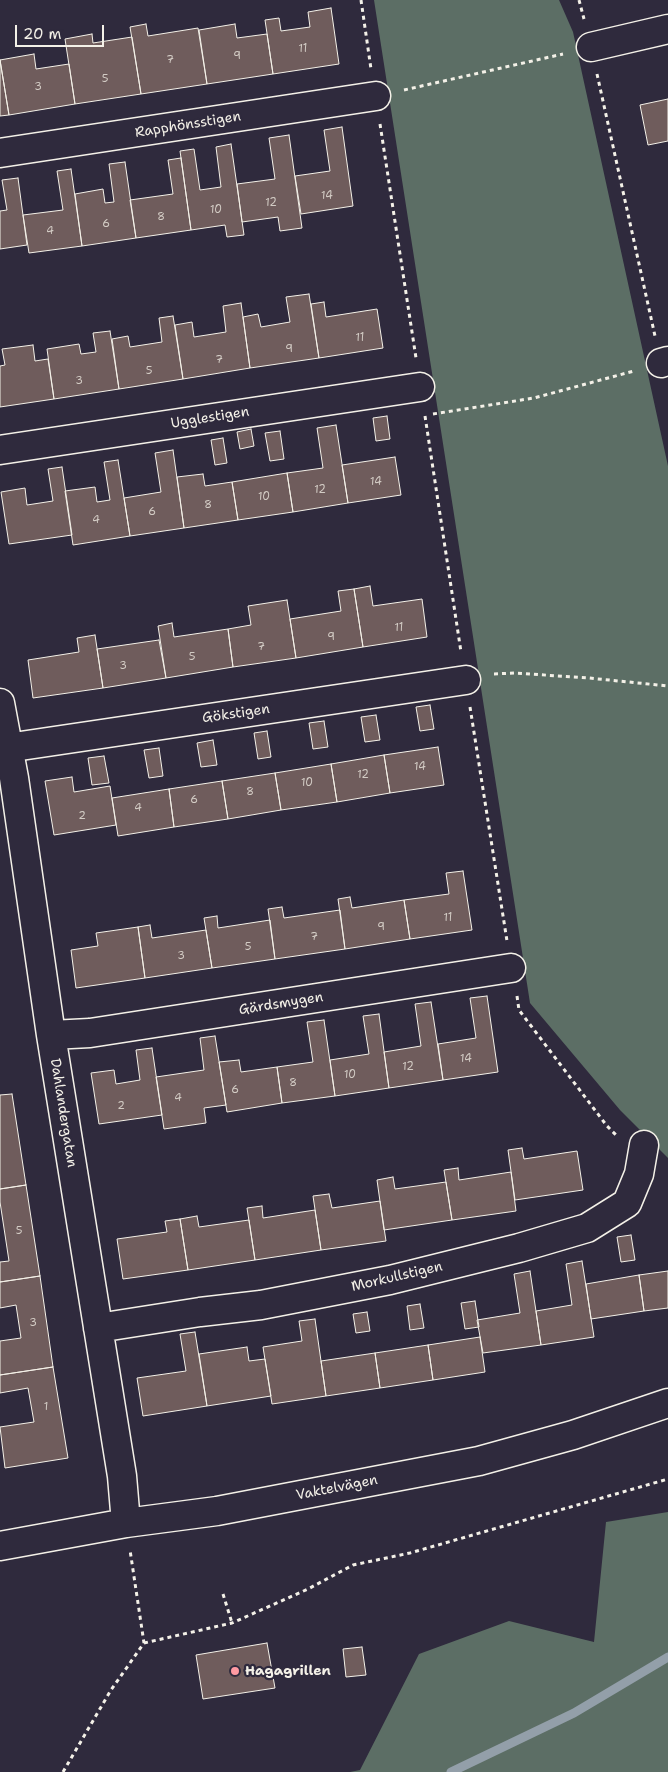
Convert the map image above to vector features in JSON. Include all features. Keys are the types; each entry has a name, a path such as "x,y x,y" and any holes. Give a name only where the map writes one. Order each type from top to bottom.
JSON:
{"street":[{"path":"591,48 668,29"},
{"name":"Rapphönsstigen","path":"0,153 376,96"},
{"name":"Ugglestigen","path":"0,450 420,387"},
{"name":"Gökstigen","path":"7,748 466,680"},
{"name":"Dahlandergatan","path":"0,702 14,778 51,1035 122,1476 126,1523"},
{"name":"Gärdsmygen","path":"51,1035 90,1033 511,968"},
{"name":"Morkullstigen","path":"98,1328 200,1312 261,1305 353,1287 519,1248 587,1228 627,1203 639,1174 644,1145"},
{"name":"Vaktelvägen","path":"0,1546 126,1523 217,1510 479,1460 573,1436 668,1403"}],"path":[{"path":"361,0 420,387"},
{"path":"579,0 664,362 534,398 425,416 511,968 520,1010 607,1126 623,1143 636,1147 644,1145"},
{"path":"376,96 591,48"},
{"path":"466,680 489,674 514,673 668,686"},
{"path":"63,1772 111,1690 144,1643 232,1623 308,1589 353,1565 410,1553 668,1479"},
{"path":"126,1523 144,1643"},
{"path":"223,1594 232,1623"}],"green space":[{"path":"374,0 559,0 573,32 668,466 668,1158 620,1110 530,1003"},
{"path":"668,1512 668,1772 350,1772 360,1770 419,1654 509,1621 594,1642 606,1522"}],"building":[{"path":"331,8 339,64 273,74 265,20 279,18 281,31 310,27 308,12"},
{"path":"146,24 148,36 198,28 207,84 141,94 130,27"},
{"path":"235,24 237,38 267,34 273,74 207,84 199,30"},
{"path":"92,34 93,43 132,37 141,94 75,104 65,39"},
{"path":"34,54 36,69 69,64 75,104 9,115 0,60"},
{"path":"0,60 9,115 0,116"},
{"path":"668,99 668,141 648,145 640,105"},
{"path":"342,127 353,206 301,214 295,176 330,171 324,130"},
{"path":"289,135 302,228 280,231 278,217 242,222 237,184 275,179 269,138"},
{"path":"231,144 244,235 227,237 225,225 191,230 180,151 194,149 200,190 221,187 216,147"},
{"path":"181,158 191,230 136,238 130,200 173,194 168,160"},
{"path":"125,162 136,238 82,246 75,194 103,189 105,203 114,202 109,164"},
{"path":"71,169 82,246 29,253 23,215 63,210 57,171"},
{"path":"18,178 27,245 0,249 0,211 7,210 2,180"},
{"path":"309,294 319,358 250,368 243,317 258,314 261,327 290,322 286,297"},
{"path":"324,302 326,317 377,309 383,348 319,358 311,304"},
{"path":"241,303 250,368 183,379 175,325 192,322 194,337 226,332 223,306"},
{"path":"173,316 183,379 119,389 112,339 128,336 130,347 162,342 159,318"},
{"path":"110,331 119,389 54,399 47,349 79,344 81,354 96,352 93,333"},
{"path":"33,345 35,361 48,359 54,399 0,407 0,366 5,365 2,349"},
{"path":"387,416 390,439 376,441 373,418"},
{"path":"336,425 348,503 293,512 287,473 323,468 317,428"},
{"path":"251,429 254,446 240,449 237,432"},
{"path":"280,431 284,459 270,461 265,433"},
{"path":"223,438 227,463 215,465 211,440"},
{"path":"173,450 184,528 130,536 124,498 161,492 155,453"},
{"path":"395,457 401,495 348,503 342,465"},
{"path":"118,460 130,536 73,545 65,491 95,487 97,502 110,500 104,462"},
{"path":"62,467 72,535 9,544 1,492 25,488 27,505 53,501 48,469"},
{"path":"287,473 293,512 238,520 232,482"},
{"path":"203,474 205,486 232,482 238,520 184,528 177,477"},
{"path":"370,586 373,606 422,599 427,637 363,647 354,589"},
{"path":"354,589 363,647 296,658 290,619 341,611 338,591"},
{"path":"287,600 296,658 233,667 228,629 251,625 248,606"},
{"path":"172,623 174,637 228,629 233,667 166,678 158,626"},
{"path":"95,635 103,688 33,698 28,660 79,652 77,638"},
{"path":"159,640 166,678 103,688 97,649"},
{"path":"430,705 434,729 420,731 416,707"},
{"path":"376,715 380,740 365,742 361,717"},
{"path":"324,721 328,747 313,749 309,723"},
{"path":"267,731 271,757 258,759 254,733"},
{"path":"213,740 217,765 201,767 197,743"},
{"path":"438,747 444,785 390,793 384,755"},
{"path":"159,748 163,776 149,778 144,750"},
{"path":"384,755 390,793 337,802 331,764"},
{"path":"104,756 109,783 92,785 88,758"},
{"path":"331,764 337,802 281,810 275,773"},
{"path":"275,773 281,810 228,819 222,781"},
{"path":"72,777 74,792 110,786 116,825 54,835 45,781"},
{"path":"222,781 228,819 174,827 169,789"},
{"path":"169,789 174,827 118,836 112,798"},
{"path":"463,871 472,930 410,939 404,900 449,894 446,873"},
{"path":"350,897 352,908 404,900 410,939 345,949 338,899"},
{"path":"282,907 284,918 340,910 345,949 275,959 268,909"},
{"path":"217,916 218,928 270,920 275,959 212,968 204,918"},
{"path":"150,925 152,938 206,930 212,968 145,978 138,927"},
{"path":"138,927 145,978 76,988 71,950 98,946 96,933"},
{"path":"487,996 498,1072 443,1080 438,1044 476,1038 470,998"},
{"path":"431,1002 443,1080 389,1088 384,1052 421,1046 415,1004"},
{"path":"379,1014 389,1088 335,1096 330,1060 369,1054 363,1016"},
{"path":"324,1020 335,1096 282,1103 277,1067 313,1062 307,1022"},
{"path":"215,1036 226,1105 204,1108 206,1123 164,1129 156,1077 204,1070 200,1038"},
{"path":"152,1048 162,1115 99,1124 91,1073 114,1070 116,1084 140,1080 136,1050"},
{"path":"239,1060 241,1072 277,1067 282,1103 227,1112 219,1062"},
{"path":"12,1094 26,1185 0,1189 0,1095"},
{"path":"522,1148 524,1159 577,1151 583,1190 515,1200 508,1150"},
{"path":"458,1168 459,1180 511,1172 516,1211 452,1220 444,1170"},
{"path":"393,1177 395,1189 446,1182 452,1220 384,1230 377,1180"},
{"path":"26,1185 40,1276 0,1282 0,1262 9,1261 0,1202 0,1189"},
{"path":"329,1194 332,1208 380,1201 386,1241 321,1250 313,1196"},
{"path":"262,1206 263,1218 315,1210 321,1250 255,1260 247,1208"},
{"path":"197,1216 199,1227 249,1220 255,1260 188,1270 180,1219"},
{"path":"180,1219 188,1270 123,1279 117,1239 167,1232 165,1221"},
{"path":"631,1235 635,1260 621,1262 617,1237"},
{"path":"582,1261 594,1337 541,1345 536,1311 572,1305 566,1264"},
{"path":"530,1271 541,1345 483,1353 477,1320 520,1313 514,1274"},
{"path":"668,1271 668,1308 644,1311 639,1275"},
{"path":"639,1275 644,1311 591,1319 586,1284"},
{"path":"40,1276 53,1367 0,1375 0,1341 21,1338 16,1305 0,1308 0,1282"},
{"path":"475,1301 479,1327 465,1329 461,1303"},
{"path":"420,1304 424,1328 410,1330 407,1306"},
{"path":"367,1312 370,1331 356,1333 353,1314"},
{"path":"315,1319 326,1396 272,1404 263,1347 302,1341 299,1321"},
{"path":"195,1332 207,1406 143,1416 137,1378 186,1371 180,1334"},
{"path":"480,1337 485,1372 433,1380 428,1345"},
{"path":"428,1345 433,1380 380,1388 375,1353"},
{"path":"247,1347 249,1361 265,1359 271,1396 207,1406 199,1354"},
{"path":"375,1353 380,1388 326,1396 321,1361"},
{"path":"53,1367 68,1458 5,1468 0,1427 34,1422 28,1388 0,1393 0,1375"},
{"name":"Hagagrillen","path":"267,1643 275,1688 203,1699 196,1655"},
{"path":"362,1647 366,1675 346,1677 343,1649"}],"waterway":[{"path":"451,1772 574,1713 668,1657"}],"place":[{"name":"Hagagrillen","path":"235,1671"}]}
